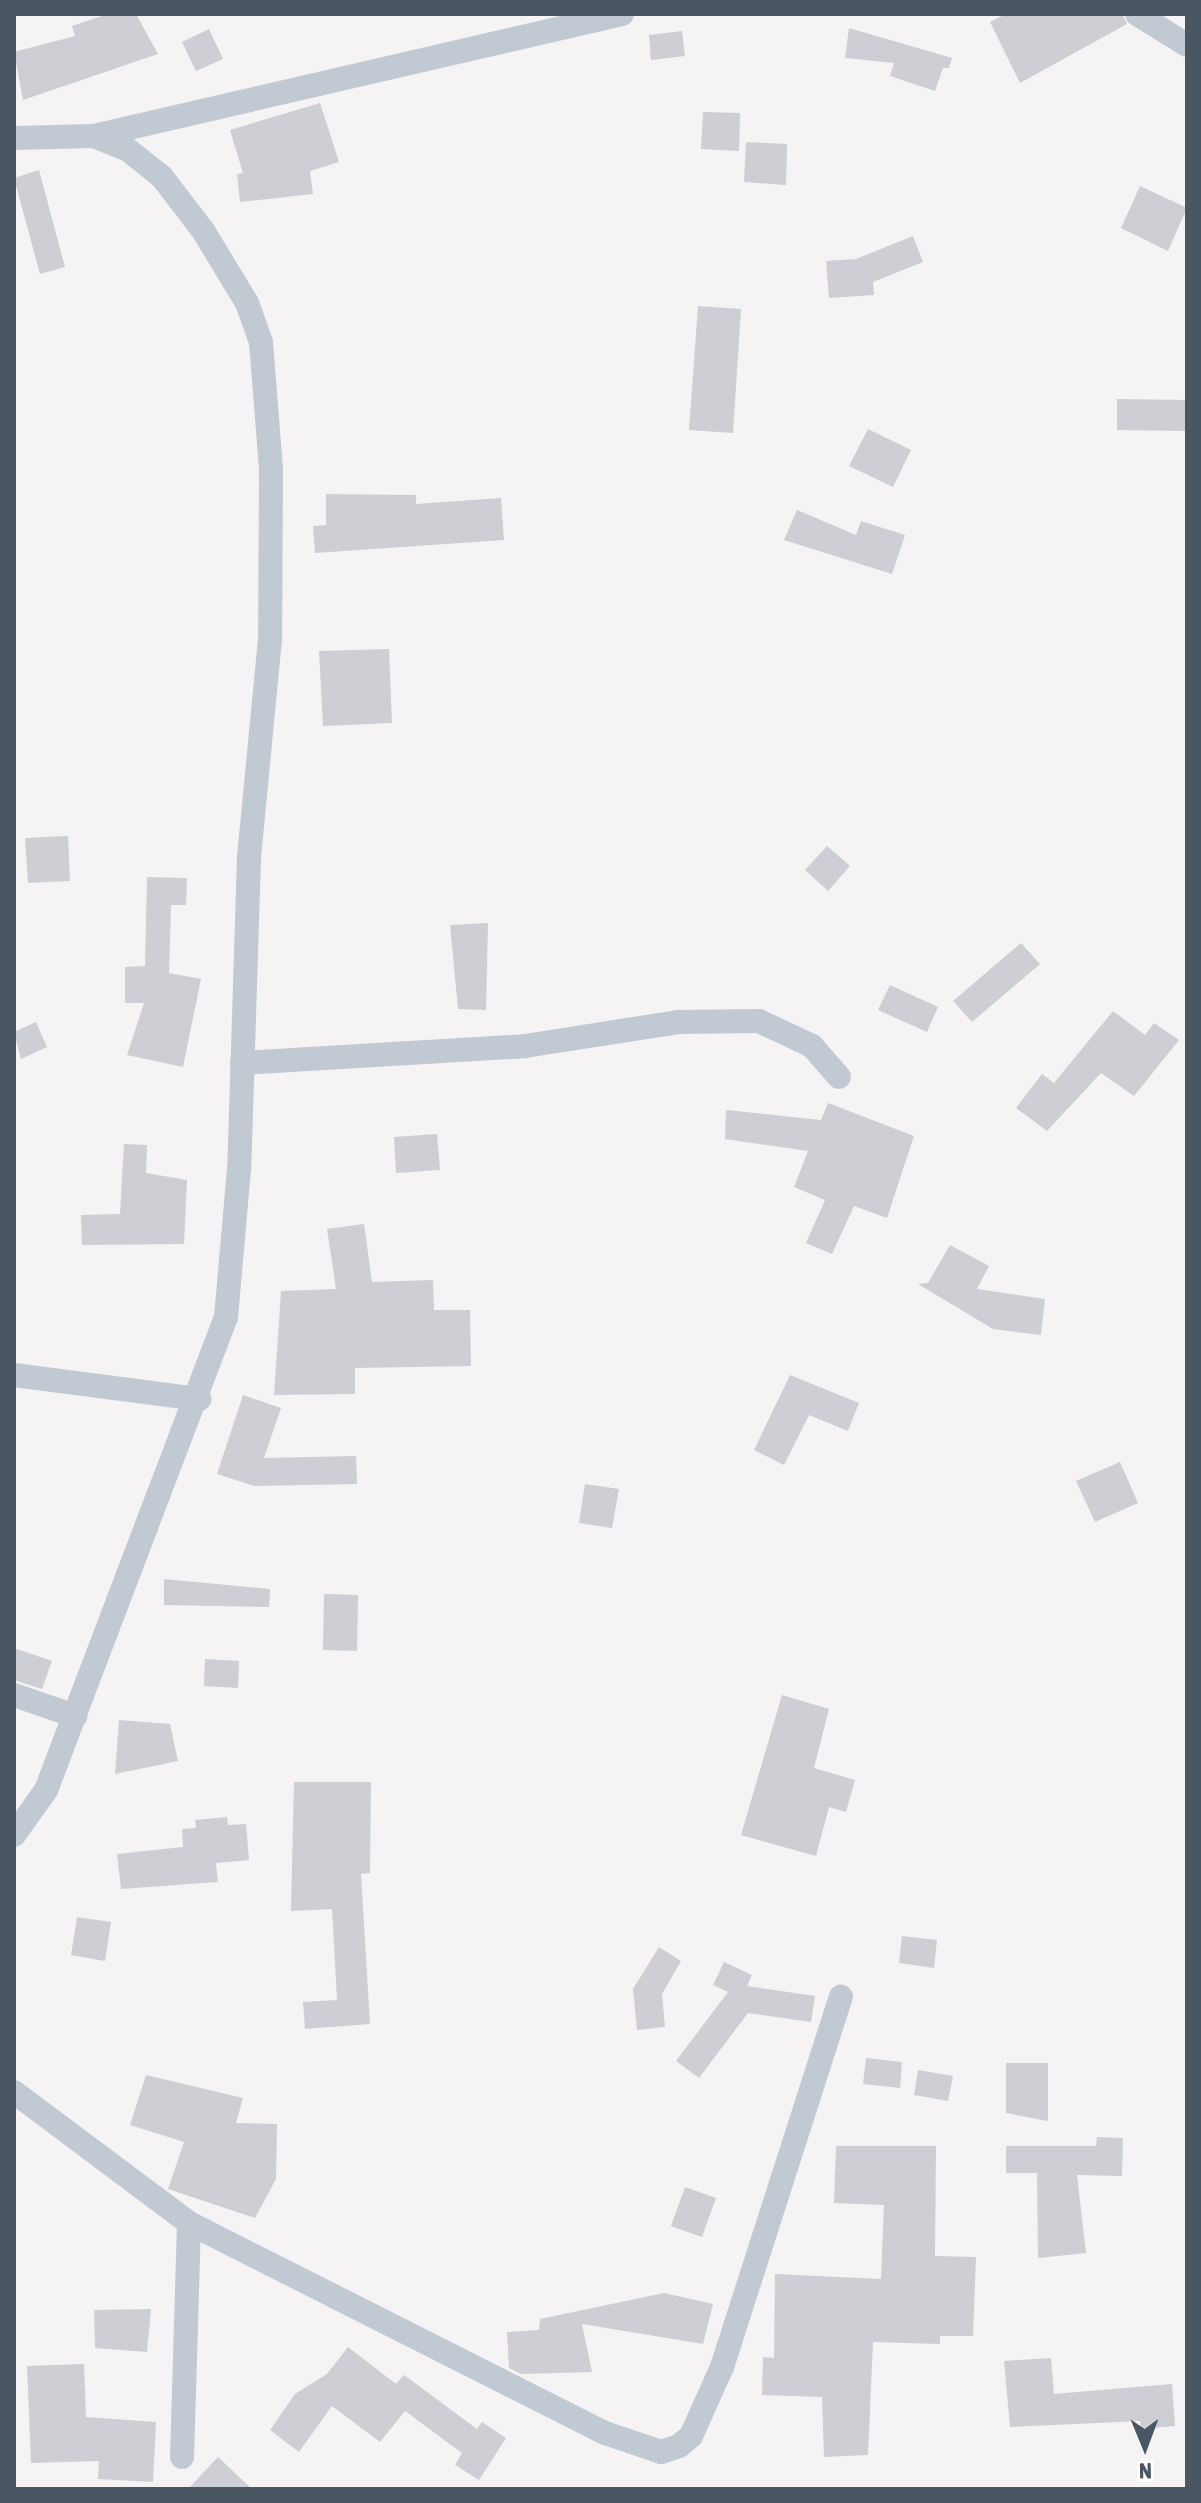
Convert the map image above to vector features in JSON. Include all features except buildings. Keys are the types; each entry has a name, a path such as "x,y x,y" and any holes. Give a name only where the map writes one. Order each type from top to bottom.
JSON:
{"street":[{"path":"14,138 94,136 622,14"},
{"path":"1137,14 1187,45"},
{"path":"14,1835 46,1790 199,1399 231,1286 249,858 270,639 268,382 247,303 204,232 162,177 127,149 94,136"},
{"path":"242,1063 759,1021 812,1046 839,1077"},
{"path":"14,1375 199,1399"},
{"path":"14,1695 75,1716"},
{"path":"14,2092 189,2223 605,2433 661,2452 679,2446 691,2436 722,2367 841,1997"},
{"path":"182,2457 189,2223"}]}
